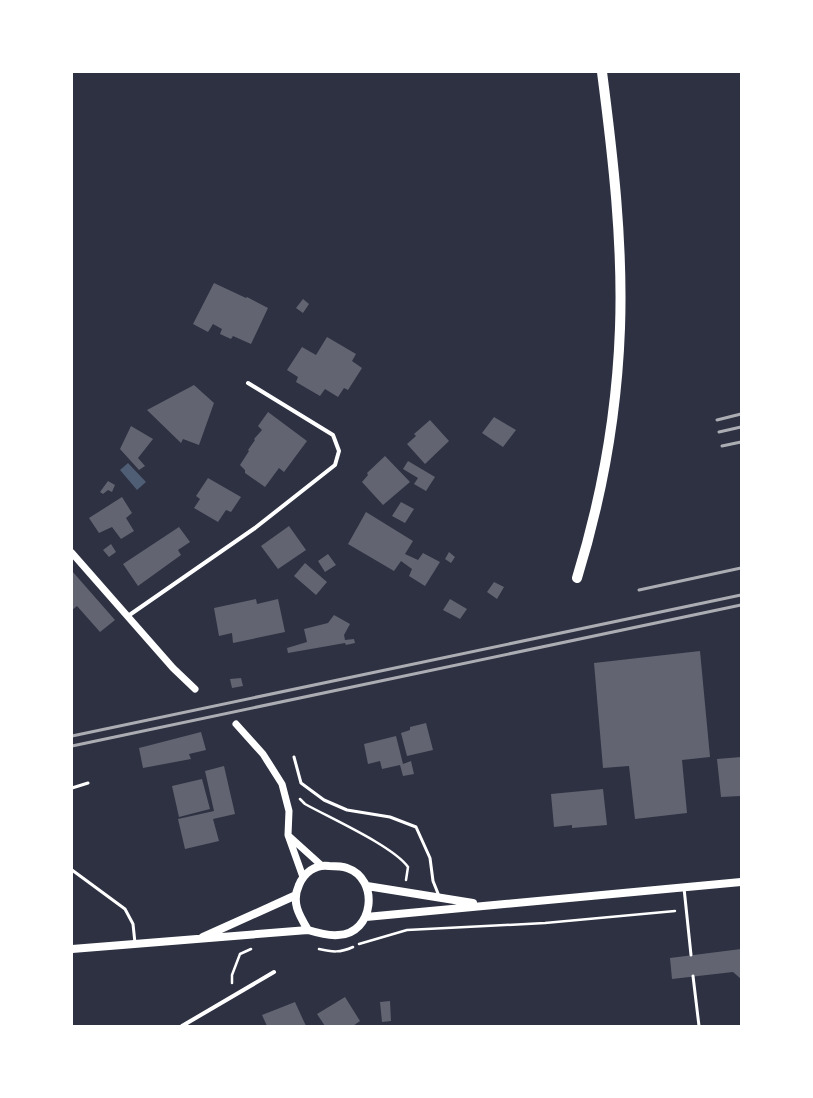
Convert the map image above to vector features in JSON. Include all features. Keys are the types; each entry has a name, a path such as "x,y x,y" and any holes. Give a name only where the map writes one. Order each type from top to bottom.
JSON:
{"main road":[{"path":"577,578 593,528 605,468 614,406 620,328 618,228 611,145 602,72"},
{"path":"72,949 308,930 324,935 340,936 357,929 366,917 369,902 367,886 359,875 347,868 321,865 313,868 303,877 294,896 298,914 308,930"},
{"path":"366,917 741,882"},
{"path":"367,886 483,905"},
{"path":"196,939 294,896"}],"street":[{"path":"128,616 256,528 335,465 339,451 333,435 248,383"},
{"path":"72,552 195,689"},
{"path":"236,724 259,749 278,776 289,811 288,835 303,877"},
{"path":"288,835 321,865"},
{"path":"182,1026 274,972"}],"lane":[{"path":"294,757 301,783 324,800 347,810 390,817 416,827 430,858 433,881 440,898"},
{"path":"72,788 88,783"},
{"path":"72,870 125,910 133,924 135,943"},
{"path":"684,888 691,955"},
{"path":"693,976 699,1026"}],"path":[{"path":"317,948 334,952 344,951 367,941 407,930 545,923 686,910"},
{"path":"234,996 232,975 240,954 256,948"}],"water":[{"path":"128,463 146,482 137,490 120,470"}],"building":[{"path":"214,283 268,308 251,344 233,336 231,339 220,334 222,329 213,324 208,332 193,324"},
{"path":"303,299 309,304 303,313 296,308"},
{"path":"327,337 356,354 352,361 362,368 348,390 344,388 338,397 325,389 320,396 296,382 298,377 287,370 302,347 316,355"},
{"path":"194,385 214,403 199,445 183,439 181,443 147,410"},
{"path":"268,412 307,441 284,472 279,468 265,487 245,473 245,470 240,465 255,440 254,439 262,430 258,426"},
{"path":"494,417 516,430 503,447 482,433"},
{"path":"430,420 449,441 425,464 407,444 416,436 414,434"},
{"path":"131,426 153,439 138,458 145,466 139,470 120,449"},
{"path":"385,456 410,482 383,505 362,482 368,475 367,473"},
{"path":"408,461 435,477 426,491 414,484 418,478 403,469"},
{"path":"208,478 241,497 231,512 226,510 218,522 194,508 200,499 196,496"},
{"path":"108,481 115,485 112,492 108,490 103,494 100,492"},
{"path":"122,497 132,513 126,518 134,531 121,539 112,527 99,533 89,518"},
{"path":"401,502 414,509 405,523 392,516"},
{"path":"366,512 413,541 405,554 418,560 423,553 440,562 425,586 409,576 412,569 401,561 394,571 348,544"},
{"path":"289,526 306,550 278,569 261,546"},
{"path":"179,527 190,542 178,550 181,555 138,586 123,564"},
{"path":"111,544 116,552 109,557 103,550"},
{"path":"449,552 455,557 451,563 445,559"},
{"path":"328,554 336,565 325,572 318,561"},
{"path":"305,563 327,582 316,595 294,576"},
{"path":"72,571 115,620 100,632 77,606 72,610"},
{"path":"494,582 504,587 497,599 487,592"},
{"path":"256,599 257,604 278,599 285,632 233,643 232,633 219,636 214,608"},
{"path":"450,599 467,609 460,619 443,610"},
{"path":"334,615 350,624 344,635 345,640 354,639 355,643 346,645 345,643 288,653 287,648 307,642 304,629 328,623"},
{"path":"700,651 710,757 682,760 687,813 635,819 629,766 603,768 594,663"},
{"path":"241,678 243,686 232,688 230,679"},
{"path":"426,723 433,750 407,756 401,733 410,730 410,727"},
{"path":"201,732 206,750 189,754 191,759 143,768 139,748"},
{"path":"396,736 403,764 411,761 414,774 403,776 400,765 382,769 380,761 368,764 364,744"},
{"path":"741,757 741,796 721,797 717,759"},
{"path":"224,766 235,814 213,819 219,841 185,849 178,819 214,811 205,771"},
{"path":"202,779 210,809 179,817 172,786"},
{"path":"603,789 607,825 572,828 572,825 554,827 551,794"},
{"path":"741,949 741,979 733,972 672,979 670,958"},
{"path":"345,997 360,1021 353,1026 325,1026 317,1014"},
{"path":"390,1001 391,1021 382,1022 380,1002"},
{"path":"295,1002 306,1026 267,1026 262,1015"}],"railway":[{"path":"717,420 741,414"},
{"path":"719,432 741,427"},
{"path":"722,446 741,442"},
{"path":"639,590 741,568"},
{"path":"72,736 741,595"},
{"path":"72,746 741,605"}]}
